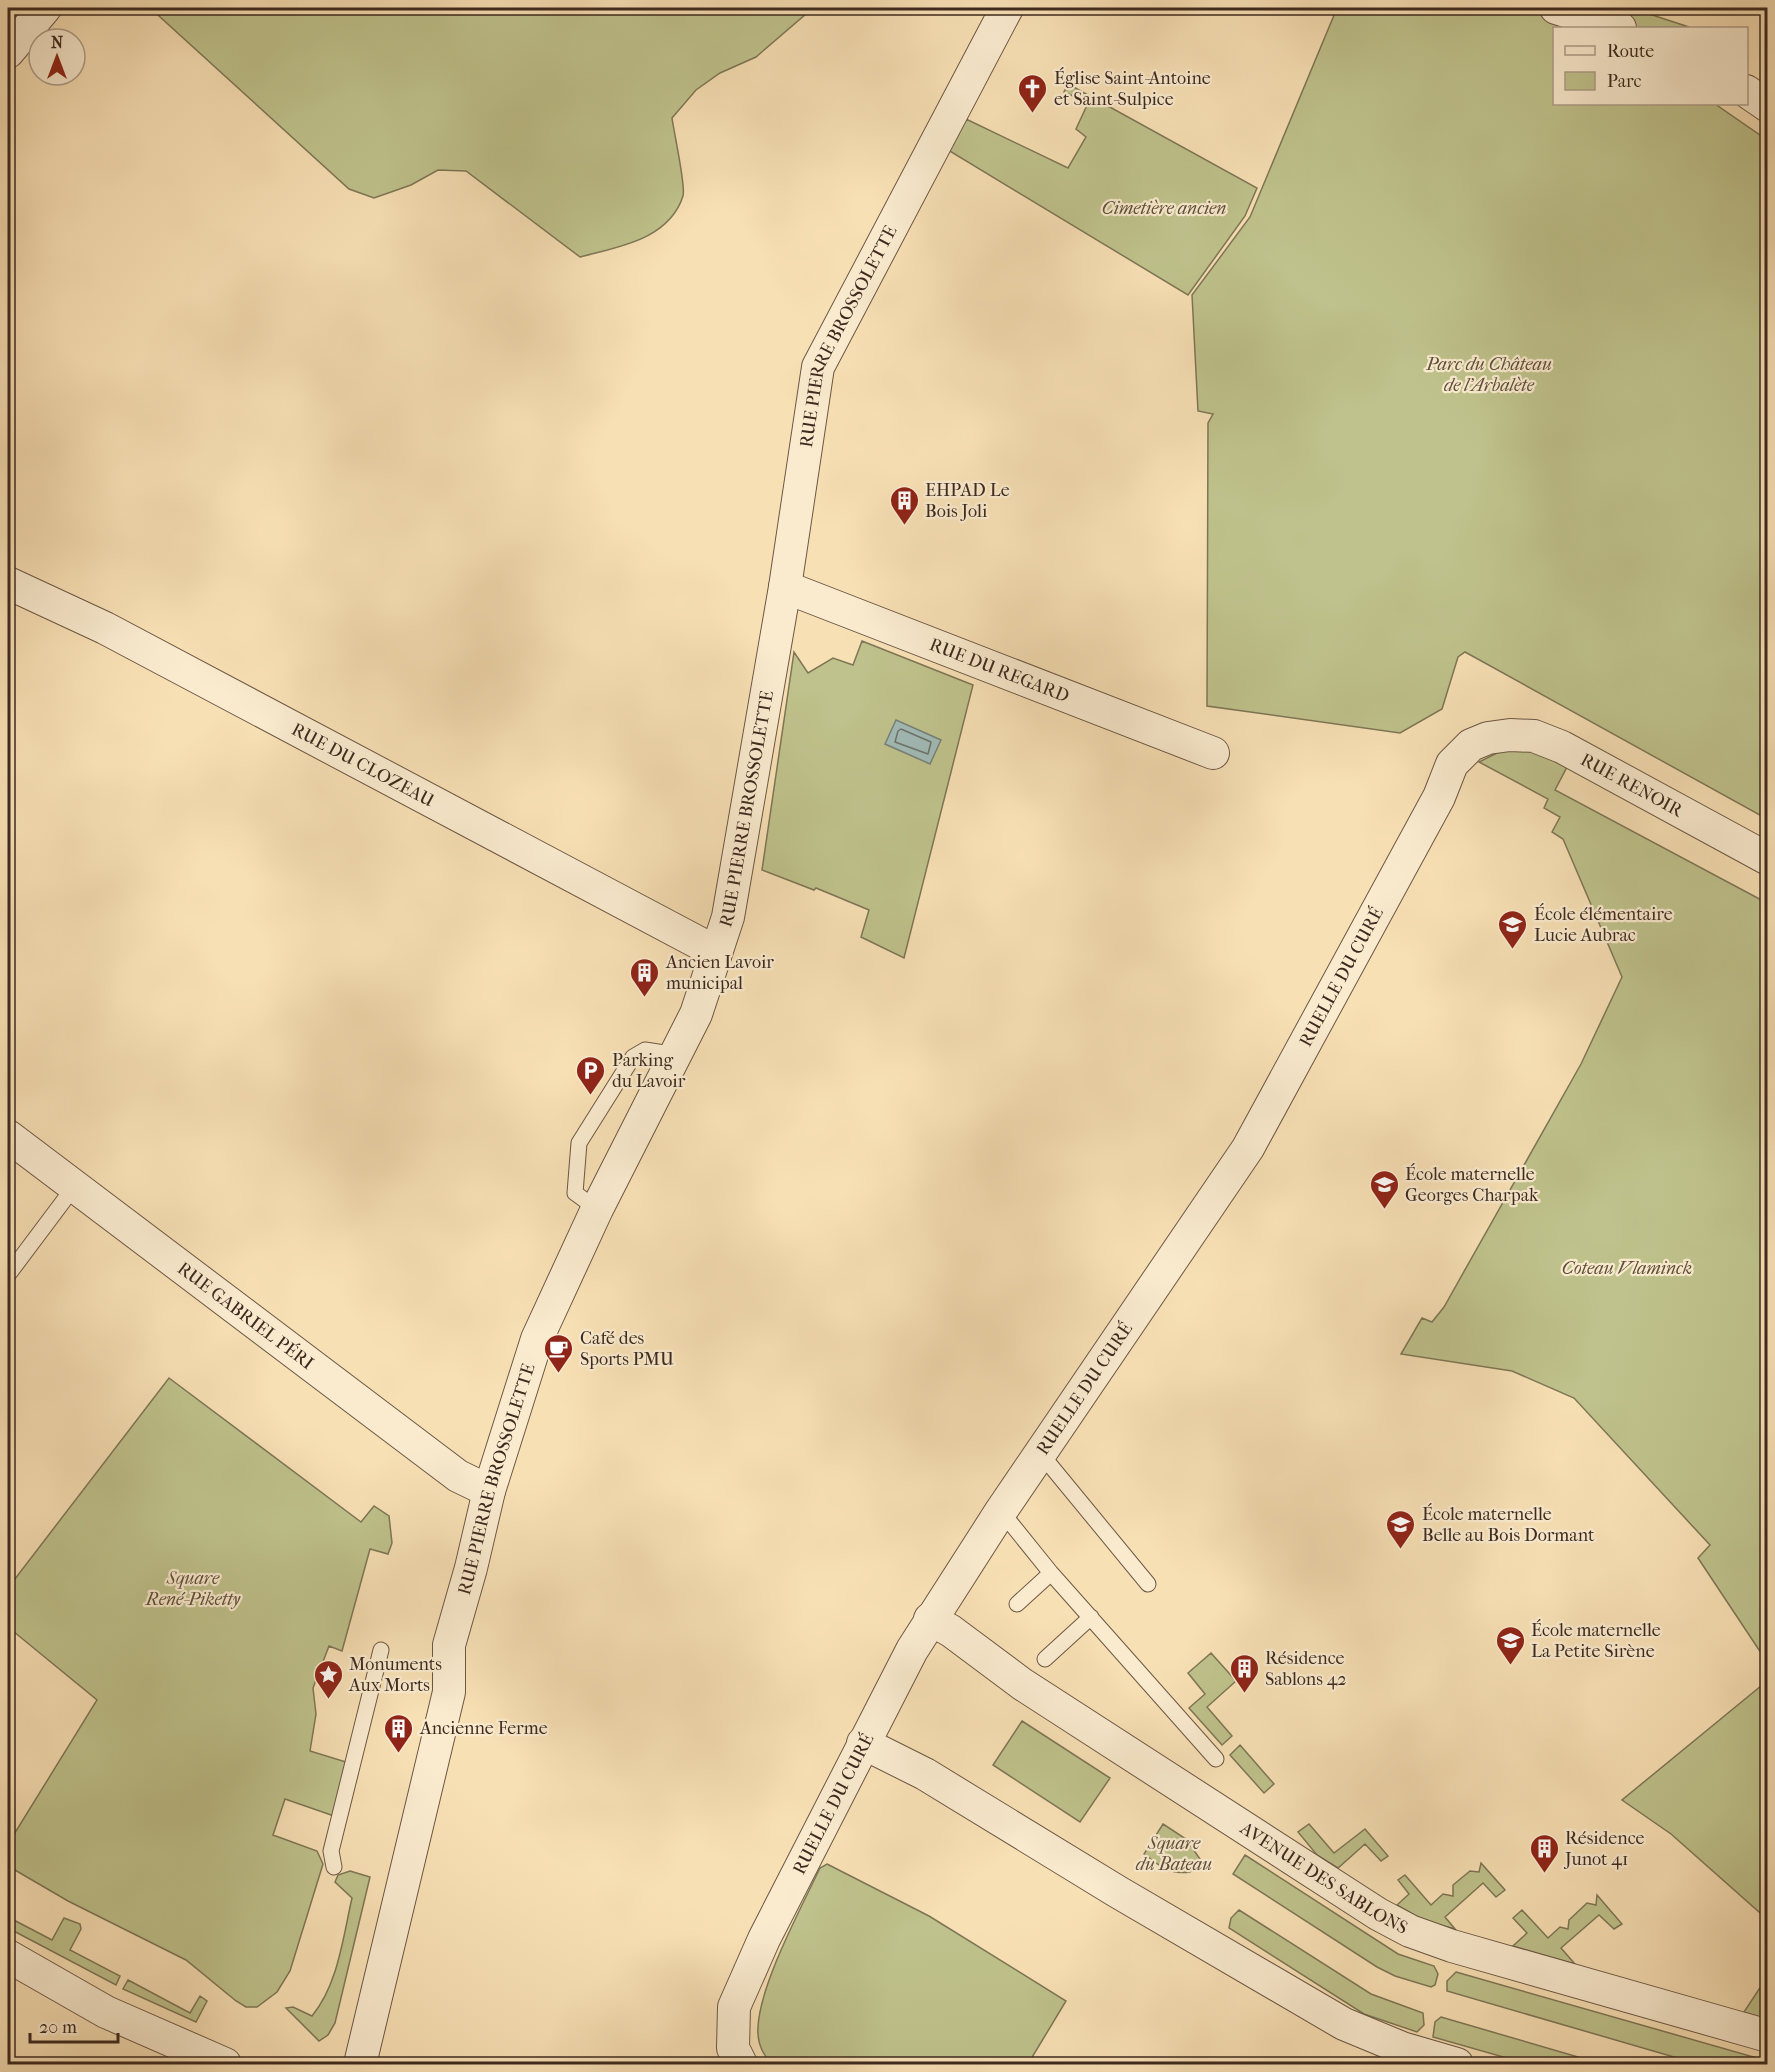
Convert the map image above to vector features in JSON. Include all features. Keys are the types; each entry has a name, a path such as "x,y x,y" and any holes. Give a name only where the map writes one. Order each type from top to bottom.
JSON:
{"street":[{"path":"8,52 45,8"},
{"name":"RUE PIERRE BROSSOLETTE","path":"360,2064 449,1692 449,1645 471,1568 489,1491 537,1339 597,1209 696,1014 728,917 785,587 818,367 1007,8"},
{"path":"1556,8 1617,27"},
{"path":"1748,93 1767,106"},
{"name":"RUE DU CLOZEAU","path":"8,583 105,628 716,952"},
{"name":"RUE DU REGARD","path":"785,587 1213,753"},
{"name":"RUE RENOIR","path":"1488,738 1534,736 1562,747 1767,859"},
{"name":"RUELLE DU CURÉ","path":"741,2064 734,2048 734,2007 764,1939 863,1743 930,1619 1248,1148 1427,818 1452,764 1471,745 1488,738"},
{"name":"RUE GABRIEL PÉRI","path":"8,1136 458,1476 489,1491"},
{"name":"AVENUE DES SABLONS","path":"930,1619 951,1630 982,1656 1031,1691 1378,1914 1410,1931 1452,1947 1767,2036"},
{"path":"863,1743 925,1774 1118,1892 1344,2024 1402,2048 1457,2064"},
{"path":"8,1956 106,2012 225,2064"}],"lane":[{"path":"597,1209 575,1193 579,1143 633,1057 645,1050 677,1055"},
{"path":"8,1275 74,1187"},
{"path":"1041,1455 1148,1584"},
{"path":"1001,1511 1051,1573 1216,1759"},
{"path":"1017,1604 1051,1573"},
{"path":"1044,1659 1091,1617"},
{"path":"334,1867 331,1851 381,1650"}],"green space":[{"path":"154,8 813,8 756,57 720,73 696,90 672,118 683,196 676,211 666,223 654,232 625,245 580,257 466,171 438,170 411,185 374,198 349,189 159,16"},
{"name":"Parc du Château de l'Arbalète","path":"1337,8 1631,8 1689,27 1553,27 1553,105 1716,105 1767,140 1767,819 1465,652 1458,657 1442,709 1400,733 1207,706 1208,423 1213,414 1198,411 1192,295 1250,217"},
{"name":"Cimetière ancien","path":"1068,84 1257,188 1245,216 1188,295 948,150 966,119 1068,168 1086,137 1076,129 1088,103 1064,92"},
{"path":"862,641 973,685 904,958 861,937 869,910 816,888 814,890 762,870 794,652 808,673 833,658 853,665"},
{"name":"Coteau Vlaminck","path":"1503,750 1533,750 1567,767 1555,790 1767,903 1767,1662 1698,1558 1710,1545 1574,1398 1512,1371 1401,1354 1422,1318 1432,1322 1444,1307 1581,1064 1622,977 1563,839 1552,832 1560,817 1544,808 1548,799 1479,762"},
{"name":"Square René-Piketty","path":"169,1378 361,1522 374,1506 389,1516 392,1543 388,1554 370,1549 342,1651 329,1646 313,1688 316,1714 310,1751 346,1762 334,1816 285,1799 273,1835 317,1851 323,1864 290,1971 277,1992 257,2007 246,2007 236,2001 186,1960 68,1901 8,1866 8,1844 97,1700 8,1627 8,1588"},
{"path":"1211,1653 1236,1681 1207,1707 1232,1736 1222,1745 1189,1708 1205,1694 1188,1673"},
{"path":"1767,1681 1767,1919 1671,1834 1622,1800"},
{"path":"1022,1721 1110,1778 1080,1822 993,1765"},
{"path":"1240,1745 1274,1784 1264,1793 1230,1755"},
{"name":"Square du Bateau","path":"1163,1824 1186,1839 1200,1859 1190,1872 1170,1871 1144,1854"},
{"path":"1309,1824 1334,1853 1365,1829 1388,1856 1381,1861 1365,1844 1338,1868 1317,1855 1298,1832"},
{"path":"1245,1855 1398,1954 1434,1966 1438,1974 1435,1985 1431,1987 1395,1976 1377,1967 1233,1874"},
{"path":"1481,1863 1505,1890 1496,1897 1483,1883 1445,1917 1455,1929 1425,1921 1397,1905 1409,1894 1398,1880 1405,1875 1431,1905 1443,1894 1453,1896 1453,1885 1470,1871 1479,1872"},
{"path":"827,1864 929,1916 1066,2001 1028,2064 772,2064 765,2056 758,2037 760,2009 773,1968 783,1946 820,1868"},
{"path":"350,1871 370,1877 335,2023 328,2035 319,2041 286,2008 293,2007 312,2016 328,1990 338,1960 352,1898 335,1882 338,1875"},
{"path":"1597,1895 1622,1924 1614,1929 1599,1915 1561,1948 1575,1964 1513,1946 1527,1933 1513,1918 1522,1910 1548,1938 1560,1927 1568,1929 1569,1920 1587,1903 1596,1905"},
{"path":"1239,1910 1371,1994 1423,2013 1424,2025 1417,2032 1364,2014 1229,1928 1231,1918"},
{"path":"8,1917 52,1940 64,1918 80,1924 81,1929 70,1950 120,1976 116,1985 8,1928"},
{"path":"1456,1972 1757,2058 1756,2064 1698,2064 1447,1991 1447,1981"},
{"path":"1767,1977 1767,2019 1744,2012"},
{"path":"128,1980 190,2013 200,1996 207,2001 196,2022 123,1989"},
{"path":"1441,2017 1602,2064 1528,2064 1433,2037 1435,2022"}],"water":[{"path":"896,720 941,740 930,764 885,744"}],"place":[{"name":"Église Saint-Antoine et Saint-Sulpice","path":"1033,114"},
{"name":"EHPAD Le Bois Joli","path":"904,526"},
{"name":"École élémentaire Lucie Aubrac","path":"1513,950"},
{"name":"Ancien Lavoir municipal","path":"645,998"},
{"name":"Parking du Lavoir","path":"591,1096"},
{"name":"École maternelle Georges Charpak","path":"1384,1210"},
{"name":"Café des Sports PMU","path":"559,1374"},
{"name":"École maternelle Belle au Bois Dormant","path":"1401,1550"},
{"name":"École maternelle La Petite Sirène","path":"1510,1666"},
{"name":"Résidence Sablons 42","path":"1244,1694"},
{"name":"Monuments Aux Morts","path":"328,1700"},
{"name":"Ancienne Ferme","path":"399,1754"},
{"name":"Résidence Junot 41","path":"1544,1874"}]}
